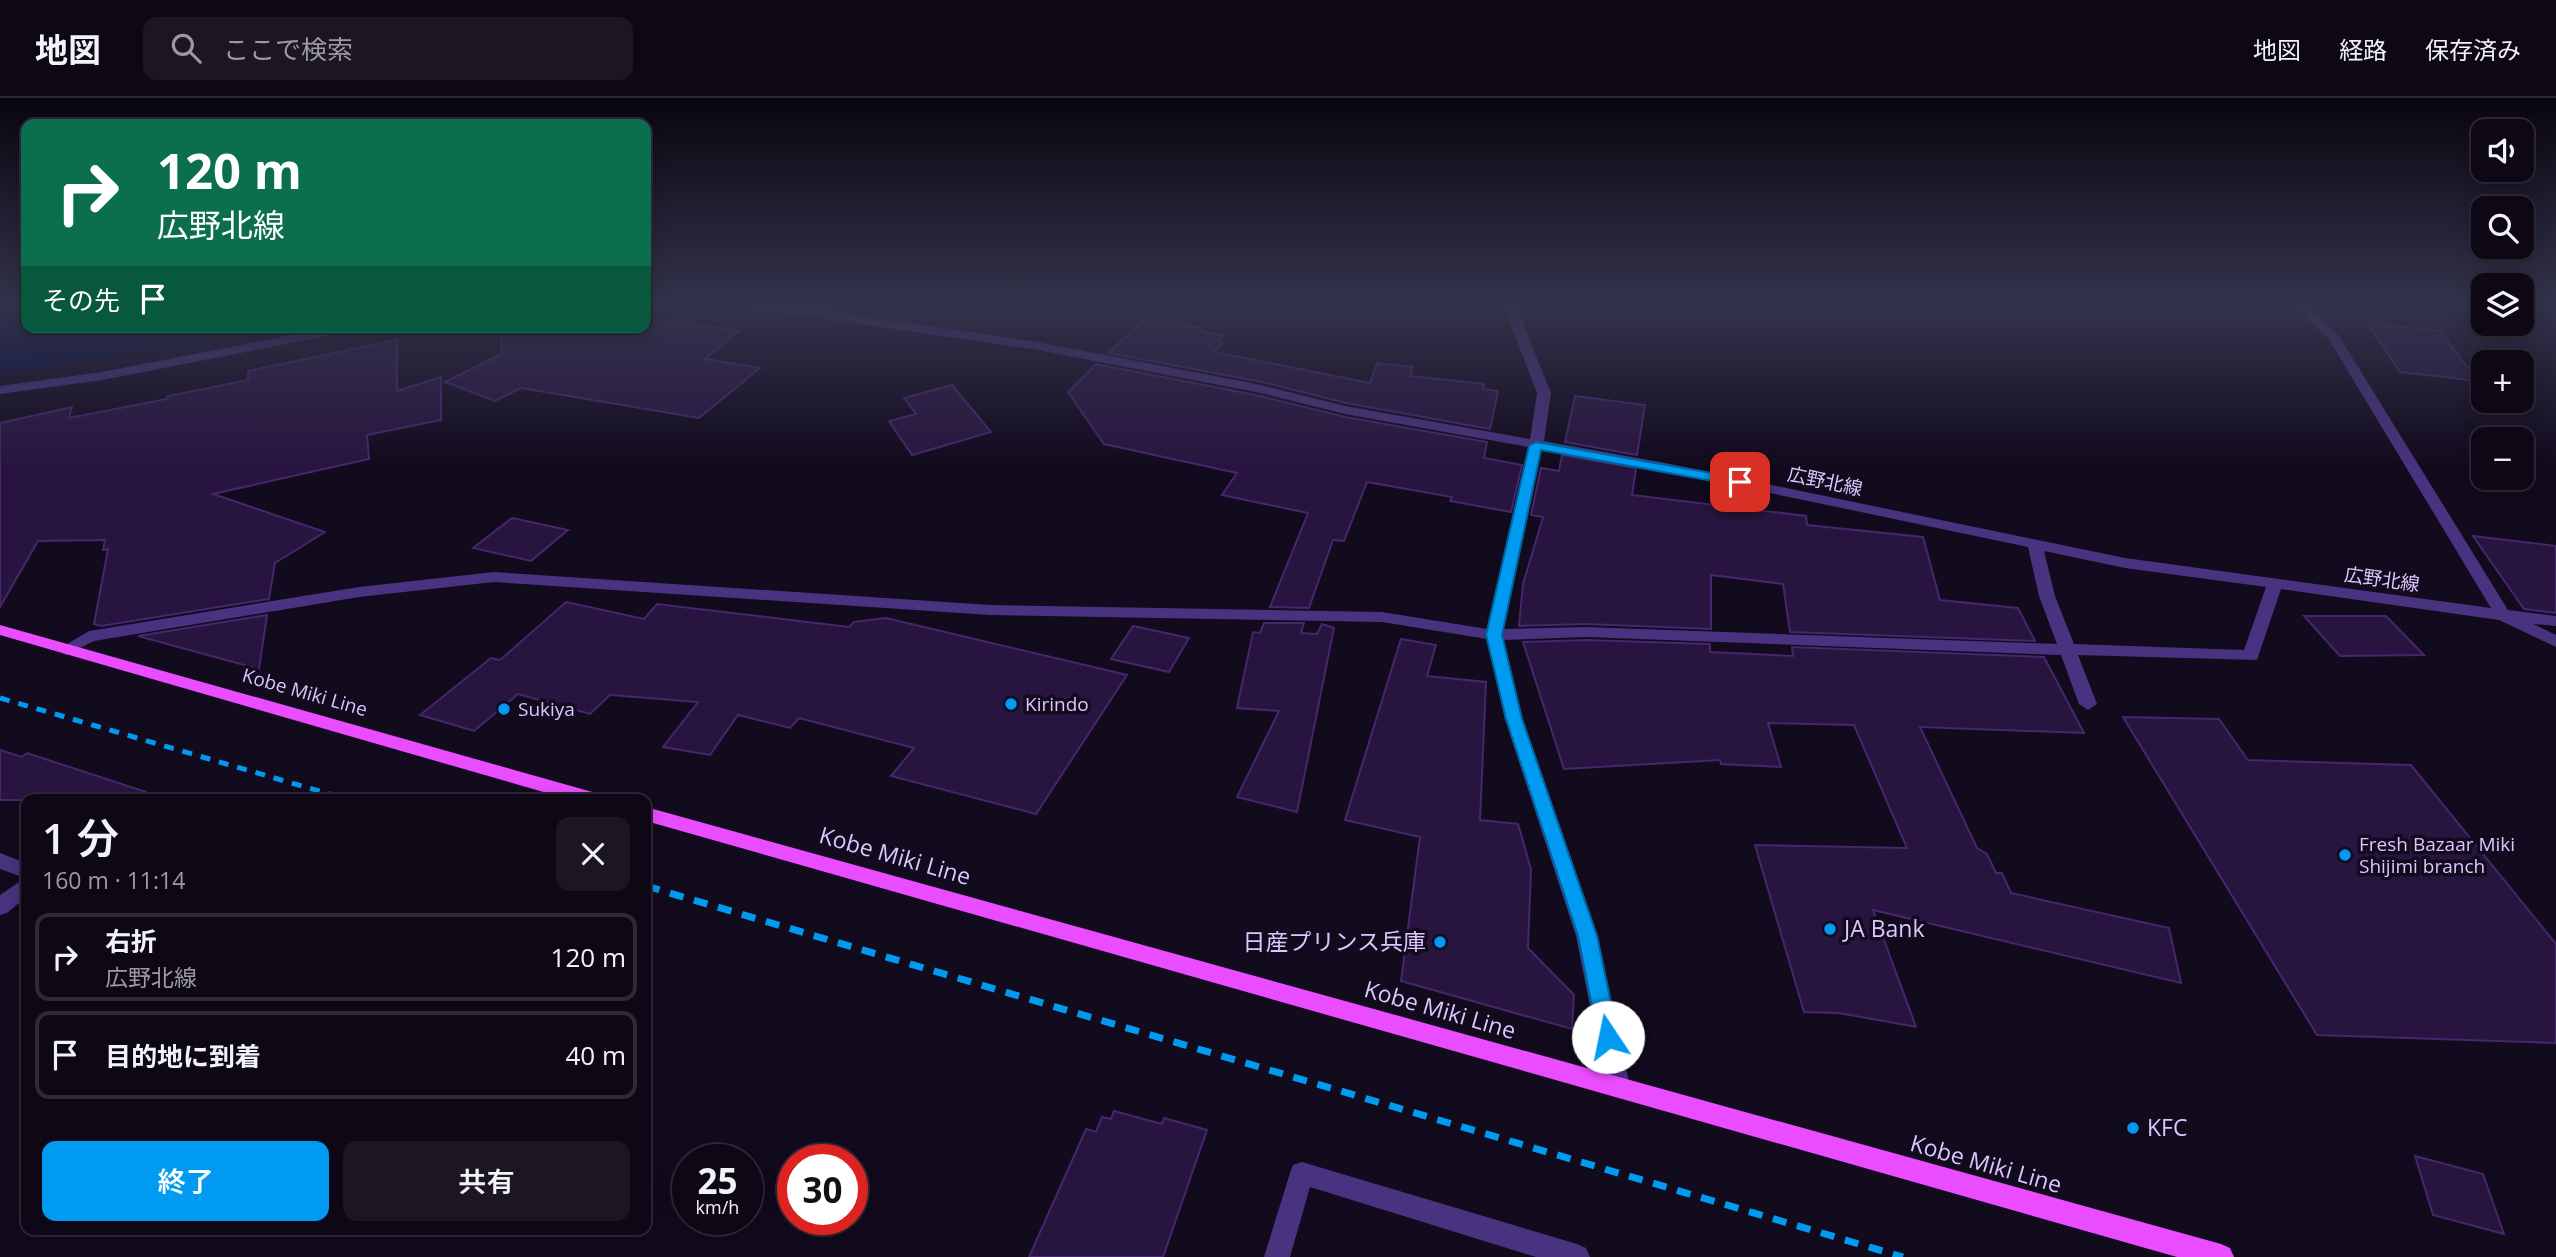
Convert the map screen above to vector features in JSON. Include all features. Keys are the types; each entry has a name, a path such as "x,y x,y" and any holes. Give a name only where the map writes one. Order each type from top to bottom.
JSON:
{"main road":[{"name":"Kobe Miki Line","path":"0,630 575,794"},
{"name":"Kobe Miki Line","path":"651,815 2221,1257"}],"street":[{"path":"0,390 102,376 194,358"},
{"name":"広野北線","path":"1100,358 1261,389 1345,410 1660,466 2125,563 2503,615 2556,642"},
{"path":"1531,358 1545,393 1536,446 1494,635 1514,719 1587,936 1618,1087"},
{"path":"2346,358 2503,615 2556,621"},
{"path":"2035,544 2048,596 2088,704"},
{"path":"66,650 89,636 359,592 494,578 990,610 1382,617 1494,635 1587,632 2251,656 2275,584"},
{"path":"0,861 21,869"},
{"path":"0,907 21,890"},
{"path":"1277,1257 1302,1173 1577,1257"}],"shaded area":[{"path":"0,358 98,358 51,367 0,372"}],"building":[{"path":"310,358 397,358 397,391 441,377 441,420 367,435 369,459 213,494 325,532 275,563 269,599 101,626 94,624 108,549 103,550 105,540 38,541 0,607 0,423 72,407 69,418 167,399 168,396 248,380 248,371"},
{"path":"494,358 706,358 760,368 699,418 521,388 495,401 445,382"},
{"path":"1135,358 1245,358 1370,383 1377,363 1413,367 1410,376 1484,384 1483,389 1498,391 1490,429 1346,403 1262,382"},
{"path":"2391,358 2461,358 2471,372 2471,380 2400,372"},
{"path":"1096,364 1260,396 1345,417 1487,442 1484,458 1522,465 1511,512 1450,501 1452,497 1367,482 1344,541 1333,540 1309,608 1270,607 1308,513 1222,495 1237,473 1104,444 1068,392"},
{"path":"952,385 991,432 912,455 889,421 916,414 904,398"},
{"path":"1575,396 1645,405 1637,455 1565,442"},
{"path":"1562,455 1636,468 1632,495 1806,516 1807,525 1923,537 1940,600 2018,608 2035,641 1790,632 1783,584 1711,575 1711,629 1586,624 1519,626 1523,584 1543,517 1531,515 1541,468 1559,471"},
{"path":"512,518 568,530 531,561 473,548"},
{"path":"2473,536 2556,546 2556,613 2524,609"},
{"path":"566,602 644,619 657,604 849,627 854,622 886,618 1127,675 1036,814 891,776 914,748 799,718 790,728 738,715 710,755 663,747 698,702 610,695 590,714 518,694 474,731 420,715 491,658 500,660"},
{"path":"267,615 259,669 138,636"},
{"path":"2304,616 2386,616 2424,655 2340,656"},
{"path":"1264,623 1304,623 1301,633 1317,634 1322,624 1334,628 1297,812 1237,797 1279,711 1237,708 1253,632 1260,633"},
{"path":"1133,626 1189,638 1169,672 1111,659"},
{"path":"1401,639 1436,645 1427,676 1486,682 1480,820 1518,824 1531,869 1528,948 1574,995 1572,1029 1401,981 1420,837 1345,820"},
{"path":"1586,640 1710,644 1710,652 1793,656 1792,647 2044,657 2084,733 1920,727 1977,848 1987,854 1996,873 2002,873 2011,893 2169,928 2181,983 1873,910 1916,1027 1839,1013 1804,1012 1755,845 1907,848 1854,725 1768,723 1781,767 1721,764 1720,760 1564,769 1523,642"},
{"name":"Fresh Bazaar Miki Shijimi branch","path":"2123,717 2219,719 2248,760 2411,765 2556,944 2556,1043 2317,1035"},
{"path":"0,750 22,757 27,753 146,792 21,794 21,800 0,800"},
{"path":"1114,1111 1162,1124 1164,1118 1207,1130 1163,1257 1029,1257 1086,1129 1096,1132 1102,1117 1111,1119"},
{"path":"2415,1156 2483,1174 2504,1234 2433,1215"}],"railway":[{"path":"0,698 329,794"},
{"path":"651,887 1903,1257"}],"place":[{"name":"Kirindo","path":"1011,704"},
{"name":"Sukiya","path":"504,709"},
{"name":"Fresh Bazaar Miki Shijimi branch","path":"2345,855"},
{"name":"JA Bank","path":"1830,929"},
{"name":"日産プリンス兵庫","path":"1440,942"},
{"name":"KFC","path":"2133,1128"}],"route":[{"path":"1608,1037 1587,936 1514,719 1494,635 1536,446 1740,482"}]}
